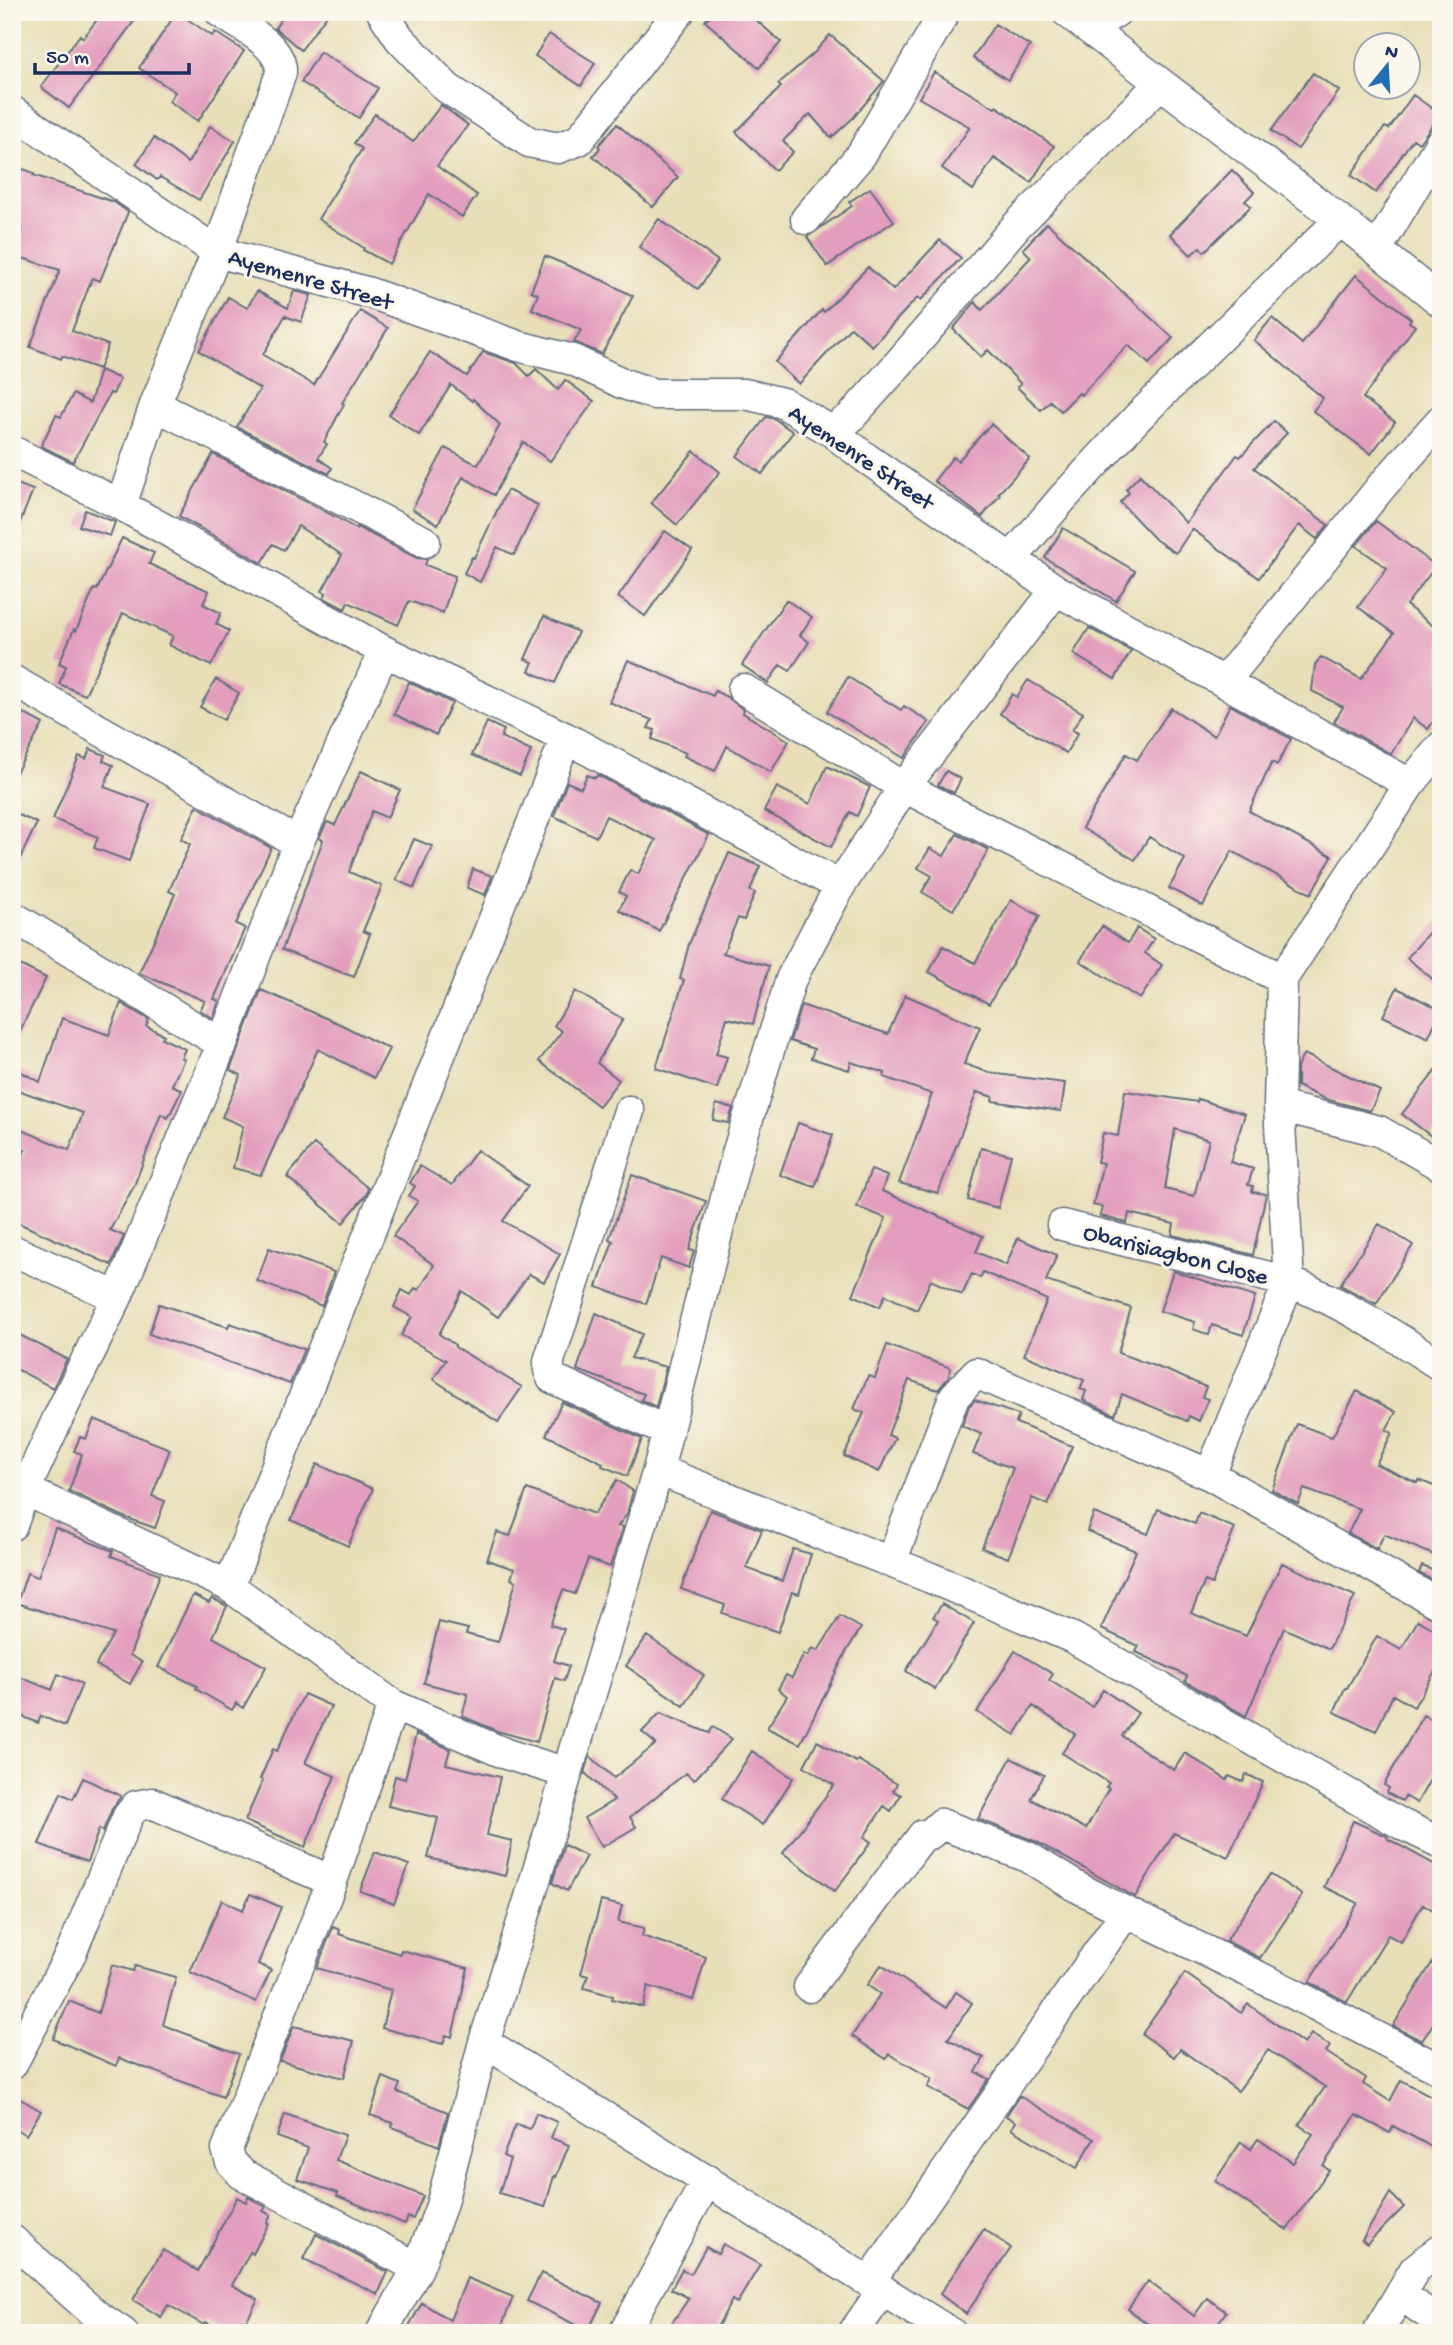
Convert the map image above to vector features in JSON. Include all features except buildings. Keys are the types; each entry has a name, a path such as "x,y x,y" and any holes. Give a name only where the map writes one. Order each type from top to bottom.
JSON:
{"street":[{"path":"121,505 155,405 217,252 281,73 282,64 275,52 220,12"},
{"path":"382,12 400,39 447,88 529,142 558,148 579,140 679,12"},
{"path":"806,219 861,155 945,12"},
{"path":"1079,20 1116,12"},
{"path":"1079,20 1340,220 1441,302"},
{"path":"831,430 850,418 1018,224 1160,84"},
{"name":"Ayemenre Street","path":"12,111 217,252 370,293 518,345 573,360 624,384 654,394 746,394 783,403 831,430 866,458 1056,590 1410,784"},
{"path":"1377,249 1441,142"},
{"path":"1012,558 1138,416 1340,220"},
{"path":"155,405 425,542"},
{"path":"1224,682 1381,487 1441,420"},
{"path":"12,451 121,505 384,651 566,738 840,886"},
{"path":"382,2333 418,2268 441,2206 484,2042 658,1470 737,1154 791,979 840,886 904,787 1056,590"},
{"path":"12,1525 19,1487 117,1297 222,1044 298,843 384,651"},
{"path":"12,680 298,843"},
{"path":"743,689 904,787 1282,979"},
{"path":"229,1586 566,738"},
{"path":"1210,1475 1289,1282 1279,1107 1282,979 1410,784 1441,747"},
{"path":"12,916 222,1044"},
{"path":"1279,1107 1379,1131 1441,1166"},
{"path":"629,1111 548,1370 552,1378 668,1432"},
{"name":"Obarisiagbon Close","path":"1062,1225 1289,1282 1316,1292 1370,1320 1441,1366"},
{"path":"12,1250 117,1297"},
{"path":"891,1562 954,1397 976,1373 1210,1475 1441,1605"},
{"path":"658,1470 891,1562 1073,1639 1404,1825 1441,1843"},
{"path":"19,1487 229,1586 393,1705 506,1754 568,1773"},
{"path":"393,1705 332,1881 227,2148 231,2162 242,2174 418,2268"},
{"path":"12,2064 71,1953 128,1816 136,1806 152,1803 332,1881"},
{"path":"809,1987 923,1835 930,1834 941,1824 1028,1857 1074,1886 1441,2070"},
{"path":"853,2333 876,2286 1126,1912"},
{"path":"484,2042 951,2333"},
{"path":"624,2333 706,2180"},
{"path":"12,2240 96,2315 123,2333"},
{"path":"1377,2333 1415,2269 1441,2249"},
{"path":"1401,2295 1441,2323"}]}
